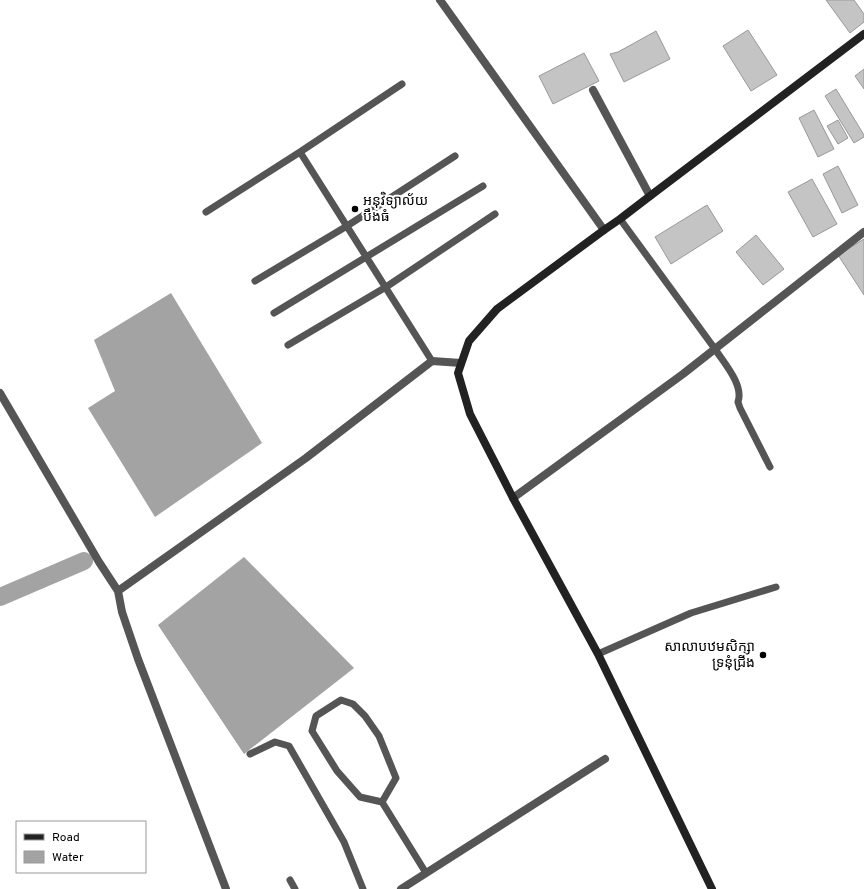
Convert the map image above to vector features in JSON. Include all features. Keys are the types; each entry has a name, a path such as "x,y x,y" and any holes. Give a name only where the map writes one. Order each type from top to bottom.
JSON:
{"main road":[{"path":"712,889 598,654 512,498 470,414 458,373 469,340 497,308 620,219 864,34"}],"street":[{"path":"440,0 604,230"},
{"path":"593,90 650,196"},
{"path":"512,498 683,374 864,232"},
{"path":"118,591 306,458 432,361 461,363"},
{"path":"0,393 99,562 118,591 122,612 138,659 226,889"},
{"path":"401,889 605,759"}],"lane":[{"path":"206,212 402,84"},
{"path":"300,152 432,361"},
{"path":"254,281 347,226 455,156"},
{"path":"274,313 483,186"},
{"path":"288,345 386,287 495,214"},
{"path":"620,219 729,369 737,384 739,397 738,402 740,408 770,467"},
{"path":"598,654 691,614 776,587"},
{"path":"382,802 396,778 379,736 365,716 353,704 341,700 316,716 312,730 337,771 360,797 382,802 426,873"},
{"path":"250,754 275,742 289,746 344,842 363,889"},
{"path":"290,880 295,889"}],"water":[{"path":"171,293 262,443 155,517 88,408 115,391 94,340"},
{"path":"244,557 354,668 244,754 158,625"}],"building":[{"path":"826,0 854,0 864,14 864,22 850,33"},
{"path":"748,30 777,75 751,91 723,46"},
{"path":"656,31 670,59 624,82 610,54 618,52"},
{"path":"584,53 599,81 553,104 539,76"},
{"path":"864,69 864,89 855,76"},
{"path":"836,89 864,135 864,137 854,143 825,96"},
{"path":"814,110 834,149 818,157 799,118"},
{"path":"838,120 848,138 838,144 827,126"},
{"path":"838,166 858,205 842,213 823,174"},
{"path":"812,179 837,224 813,237 788,192"},
{"path":"707,205 723,231 671,264 655,237"},
{"path":"756,235 784,269 763,285 736,252"},
{"path":"864,239 864,295 838,255"}],"waterway":[{"path":"0,597 84,561"}],"place":[{"name":"អនុវិទ្យាល័យ បឹងធំ","path":"355,209"},
{"name":"សាលាបឋមសិក្សា ទ្រនុំជ្រីង","path":"763,655"}]}
